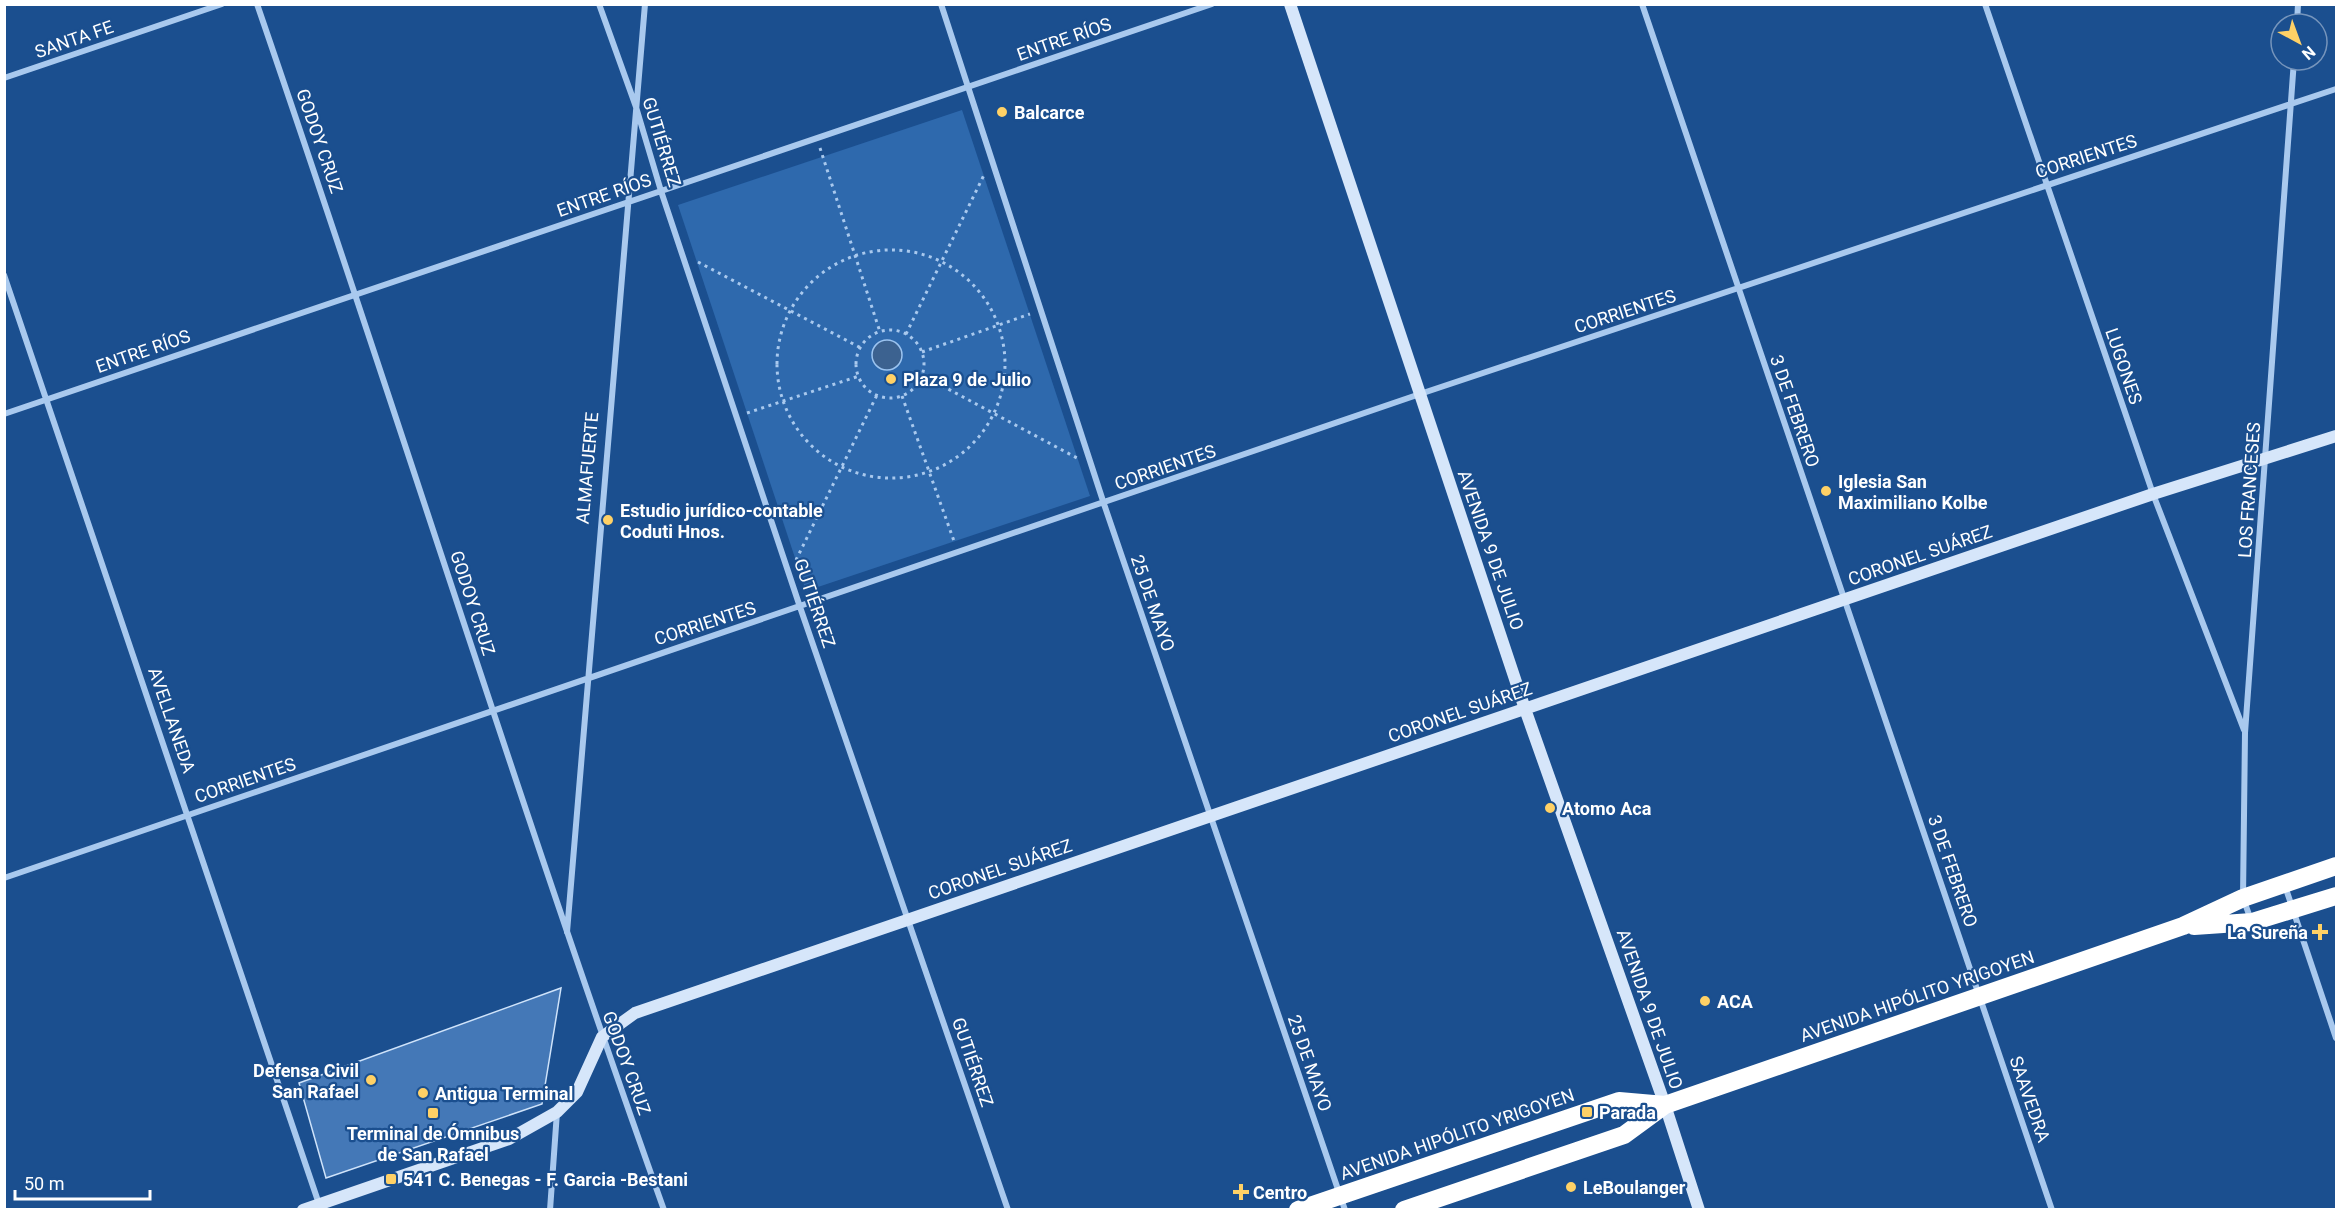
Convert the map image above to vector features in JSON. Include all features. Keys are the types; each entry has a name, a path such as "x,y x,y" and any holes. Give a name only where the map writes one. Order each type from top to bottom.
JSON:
{"highway":[{"name":"AVENIDA HIPÓLITO YRIGOYEN","path":"1404,1209 1624,1135 1665,1105 2183,926 2243,898 2337,866"},
{"name":"AVENIDA HIPÓLITO YRIGOYEN","path":"2183,926 2252,922 2337,896"},
{"name":"AVENIDA HIPÓLITO YRIGOYEN","path":"1298,1209 1342,1203 1619,1101 1665,1105"}],"street":[{"name":"SANTA FE","path":"4,78 222,4"},
{"name":"GODOY CRUZ","path":"257,4 357,294 491,710 602,1037 664,1209"},
{"name":"GUTIÉRREZ","path":"599,4 636,106 661,191 800,607 1008,1209"},
{"name":"ALMAFUERTE","path":"567,935 645,4"},
{"name":"25 DE MAYO","path":"940,4 1104,504 1342,1203"},
{"name":"ENTRE RÍOS","path":"4,414 1212,4"},
{"name":"AVENIDA 9 DE JULIO","path":"1290,4 1525,709 1665,1105 1699,1209"},
{"name":"3 DE FEBRERO","path":"1642,4 1737,290 1980,998"},
{"name":"LUGONES","path":"1985,4 2153,494 2245,733"},
{"name":"LOS FRANCESES","path":"2252,922 2243,898 2245,733 2293,72"},
{"name":"CORRIENTES","path":"4,878 588,677 1104,504 1420,394 2337,89"},
{"name":"AVELLANEDA","path":"4,275 189,815 320,1207"},
{"name":"CORONEL SUÁREZ","path":"602,1037 635,1013 2153,494 2337,436"},
{"path":"2284,884 2337,1038"},
{"name":"SAAVEDRA","path":"1980,998 2052,1209"},
{"path":"303,1209 320,1207 509,1139 557,1112 577,1092 602,1037"},
{"path":"550,1209 557,1112"}],"path":[{"path":"818,138 880,332"},
{"path":"906,334 984,175"},
{"path":"884,250 914,251 942,261 967,277 986,299 999,325 1006,354 1004,385 994,413 978,438 956,458 929,472 900,478 870,476 842,467 816,451 796,428 783,401 777,370 780,340 790,310 807,287 829,268 855,255 884,250"},
{"path":"696,261 861,348"},
{"path":"922,352 1029,314"},
{"path":"889,330 906,334 922,352 922,375 918,384 902,396 877,395 863,384 859,376 857,357 861,348 873,335 880,332 889,330"},
{"path":"922,375 1077,458"},
{"path":"747,413 859,376"},
{"path":"796,561 877,395"},
{"path":"902,396 954,541"}],"shaded area":[{"path":"962,110 1090,496 806,591 678,205"},
{"path":"887,340 898,344 902,355 898,366 887,370 876,366 872,355 876,344"}],"building":[{"name":"Antigua Terminal","path":"561,988 542,1104 326,1178 299,1083"}],"place":[{"name":"Balcarce","path":"1002,112"},
{"name":"Plaza 9 de Julio","path":"891,379"},
{"name":"Iglesia San Maximiliano Kolbe","path":"1826,491"},
{"name":"Estudio jurídico-contable Coduti Hnos.","path":"608,520"},
{"name":"Atomo Aca","path":"1550,808"},
{"name":"La Sureña","path":"2320,932"},
{"name":"ACA","path":"1705,1001"},
{"name":"Defensa Civil San Rafael","path":"371,1080"},
{"name":"Antigua Terminal","path":"423,1093"},
{"name":"Parada","path":"1587,1112"},
{"name":"Terminal de Ómnibus de San Rafael","path":"433,1113"},
{"name":"541 C. Benegas - F. Garcia -Bestani","path":"391,1179"},
{"name":"LeBoulanger","path":"1571,1187"},
{"name":"Centro","path":"1241,1192"}]}
